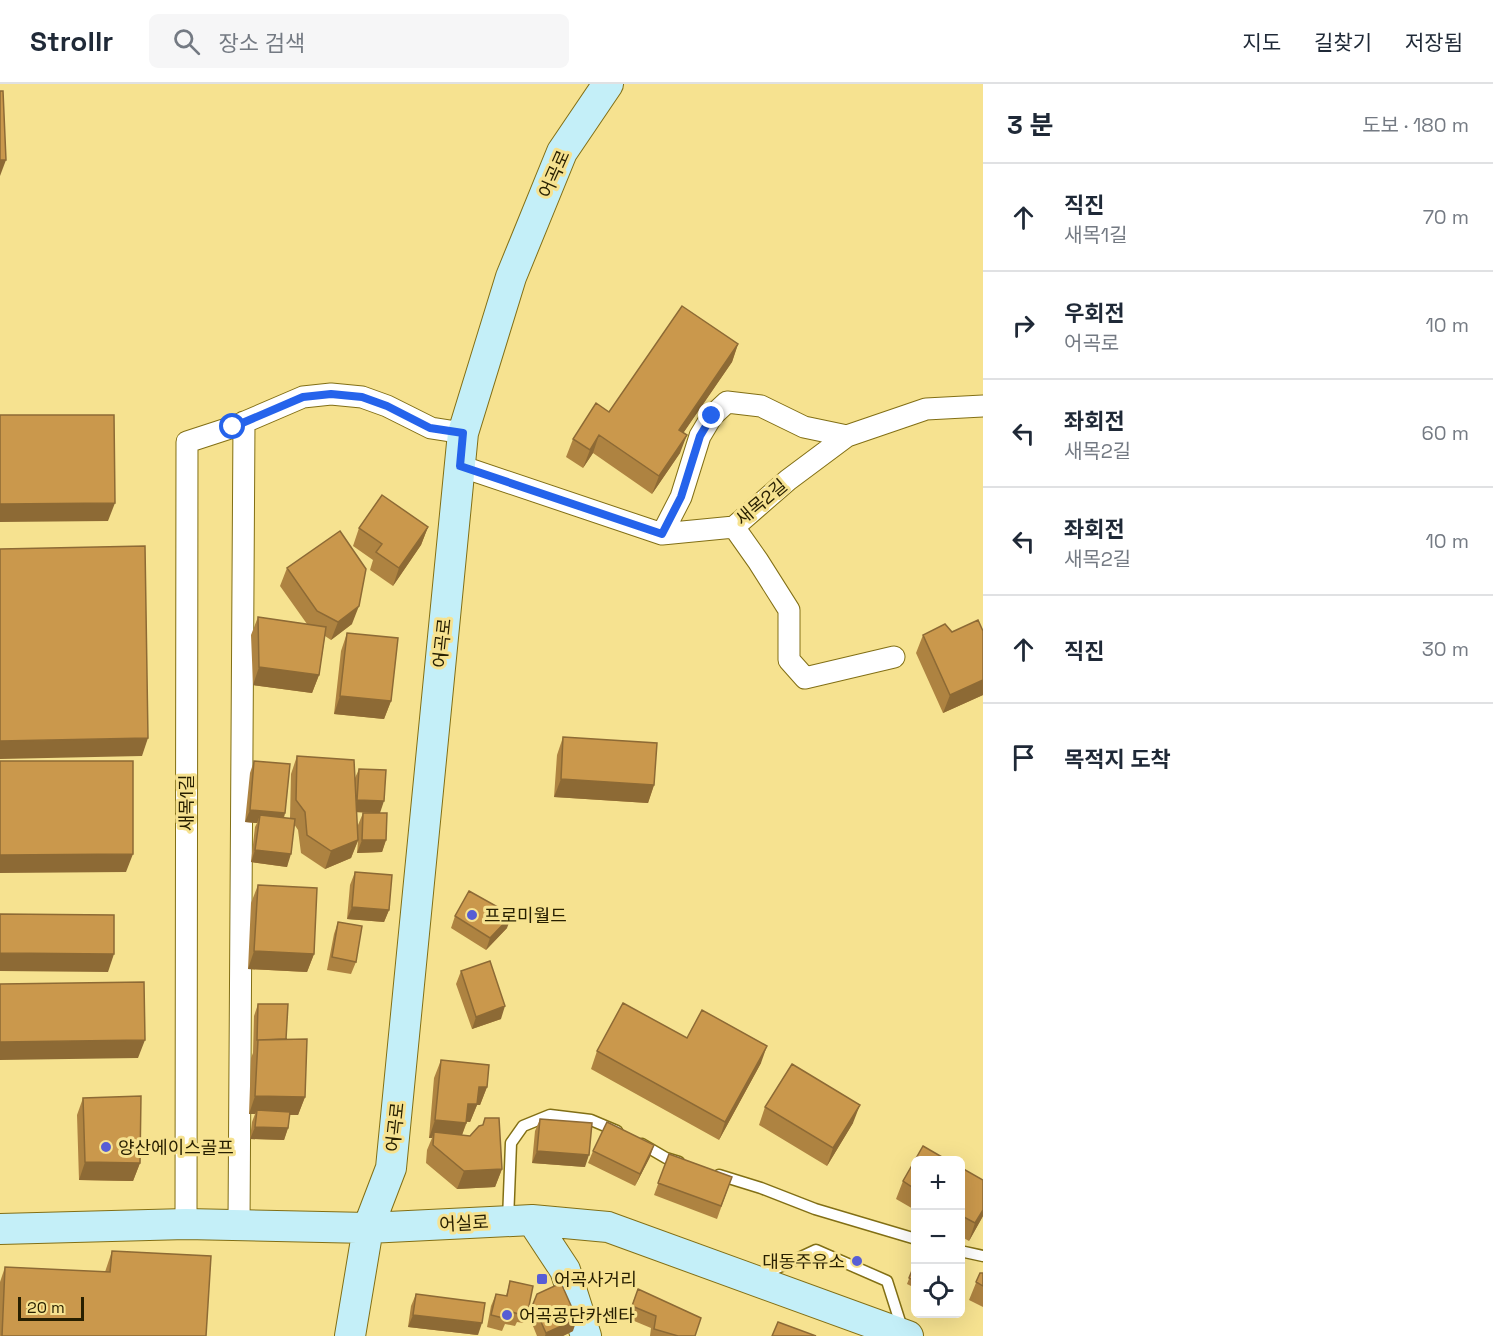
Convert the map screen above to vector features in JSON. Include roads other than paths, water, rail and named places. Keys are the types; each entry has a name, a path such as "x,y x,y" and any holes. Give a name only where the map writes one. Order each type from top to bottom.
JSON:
{"street":[{"name":"어곡로","path":"350,1336 368,1228 391,1168 463,433 511,277 557,162 608,84"},
{"name":"새목1길","path":"186,1224 187,442 244,422 303,397 331,394 362,397 387,406 430,428 463,433"},
{"name":"새목2길","path":"662,534 681,497 700,436 712,416 727,402 761,406 804,428 847,436"},
{"name":"새목2길","path":"460,466 662,534 734,527 788,480 847,436 926,409 983,406"},
{"path":"239,1225 244,422"},
{"path":"734,527 789,610 789,660 806,678 894,657"},
{"path":"520,1220 565,1270 586,1335"},
{"name":"어실로","path":"0,1229 186,1224 368,1228 520,1220 608,1227 906,1335"}],"lane":[{"path":"520,1220 511,1143 523,1126 550,1115 591,1120 621,1132 666,1158 692,1166"},
{"path":"711,1172 815,1209 911,1238"},
{"path":"753,1280 816,1250 887,1281 906,1335"},
{"path":"965,1252 983,1256"}],"place":[{"name":"프로미월드","path":"472,915"},
{"name":"양산에이스골프","path":"106,1147"},
{"name":"대동주유소","path":"857,1261"},
{"name":"어곡사거리","path":"542,1279"},
{"name":"어곡공단카센타","path":"507,1315"}]}
